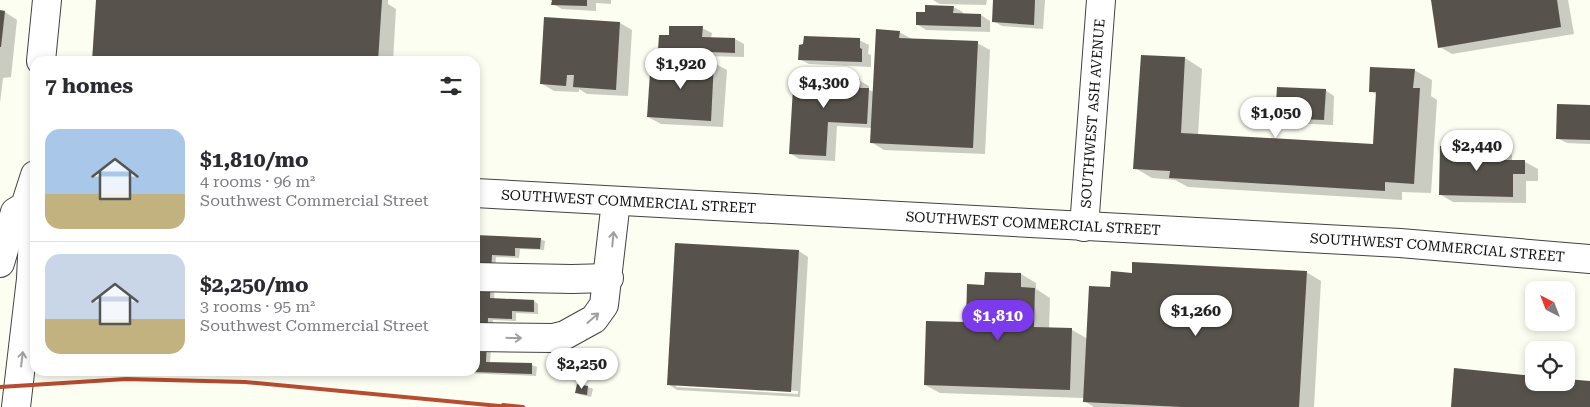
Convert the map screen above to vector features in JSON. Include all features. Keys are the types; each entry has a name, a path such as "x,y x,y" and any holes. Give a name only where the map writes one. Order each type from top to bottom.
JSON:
{"street":[{"path":"41,56 47,0"},
{"name":"SOUTHWEST ASH AVENUE","path":"1084,227 1101,0"},
{"path":"0,263 16,212 25,206 30,190"},
{"name":"SOUTHWEST COMMERCIAL STREET","path":"480,193 1400,243 1590,259"},
{"path":"480,337 553,338 565,336 594,319 604,305 609,278 616,201"},
{"path":"25,206 30,209"},
{"path":"480,277 609,278"},
{"path":"16,407 30,287"}],"building":[{"path":"96,0 382,0 378,56 92,56"},
{"path":"552,0 587,0 587,6 551,5"},
{"path":"993,0 1035,0 1034,25 992,22"},
{"path":"1431,0 1557,0 1561,27 1438,48"},
{"path":"925,5 954,6 953,13 981,14 981,27 916,25 916,12 925,12"},
{"path":"0,10 5,11 1,47 0,47"},
{"path":"544,17 620,22 616,90 573,87 574,75 567,75 566,86 540,84"},
{"path":"669,26 703,26 702,37 735,38 735,53 658,50 659,35 669,35"},
{"path":"876,29 900,31 899,38 978,41 973,148 870,143"},
{"path":"804,36 860,38 862,62 798,60 799,45 803,44"},
{"path":"1141,55 1185,57 1181,133 1373,144 1376,92 1369,92 1370,67 1415,69 1413,88 1420,88 1414,184 1385,182 1385,191 1169,178 1170,171 1133,169"},
{"path":"651,58 714,62 711,121 647,117"},
{"path":"794,72 854,75 853,79 860,79 860,88 869,88 867,124 828,122 826,156 789,154"},
{"path":"1277,87 1326,89 1324,120 1275,118"},
{"path":"1557,104 1590,105 1590,140 1556,139"},
{"path":"1440,146 1499,147 1499,160 1525,160 1525,174 1513,174 1513,197 1439,195"},
{"path":"480,235 541,238 540,249 515,248 515,256 492,255 490,298 534,300 534,312 512,311 512,319 488,318 486,362 532,363 532,374 480,372"},
{"path":"675,243 799,250 791,392 667,385"},
{"path":"1132,262 1307,271 1299,407 1182,407 1083,402 1089,286 1110,287 1111,271 1132,273"},
{"path":"985,272 1021,273 1021,287 1035,288 1034,327 1072,328 1070,390 924,385 926,321 966,322 967,284 984,285"},
{"path":"1454,368 1525,375 1525,391 1575,391 1575,380 1590,381 1590,407 1451,407"},
{"path":"577,384 588,386 587,395 575,393"}],"railway":[{"path":"0,387 126,379 245,382 510,407"},
{"path":"503,405 523,407"}]}
